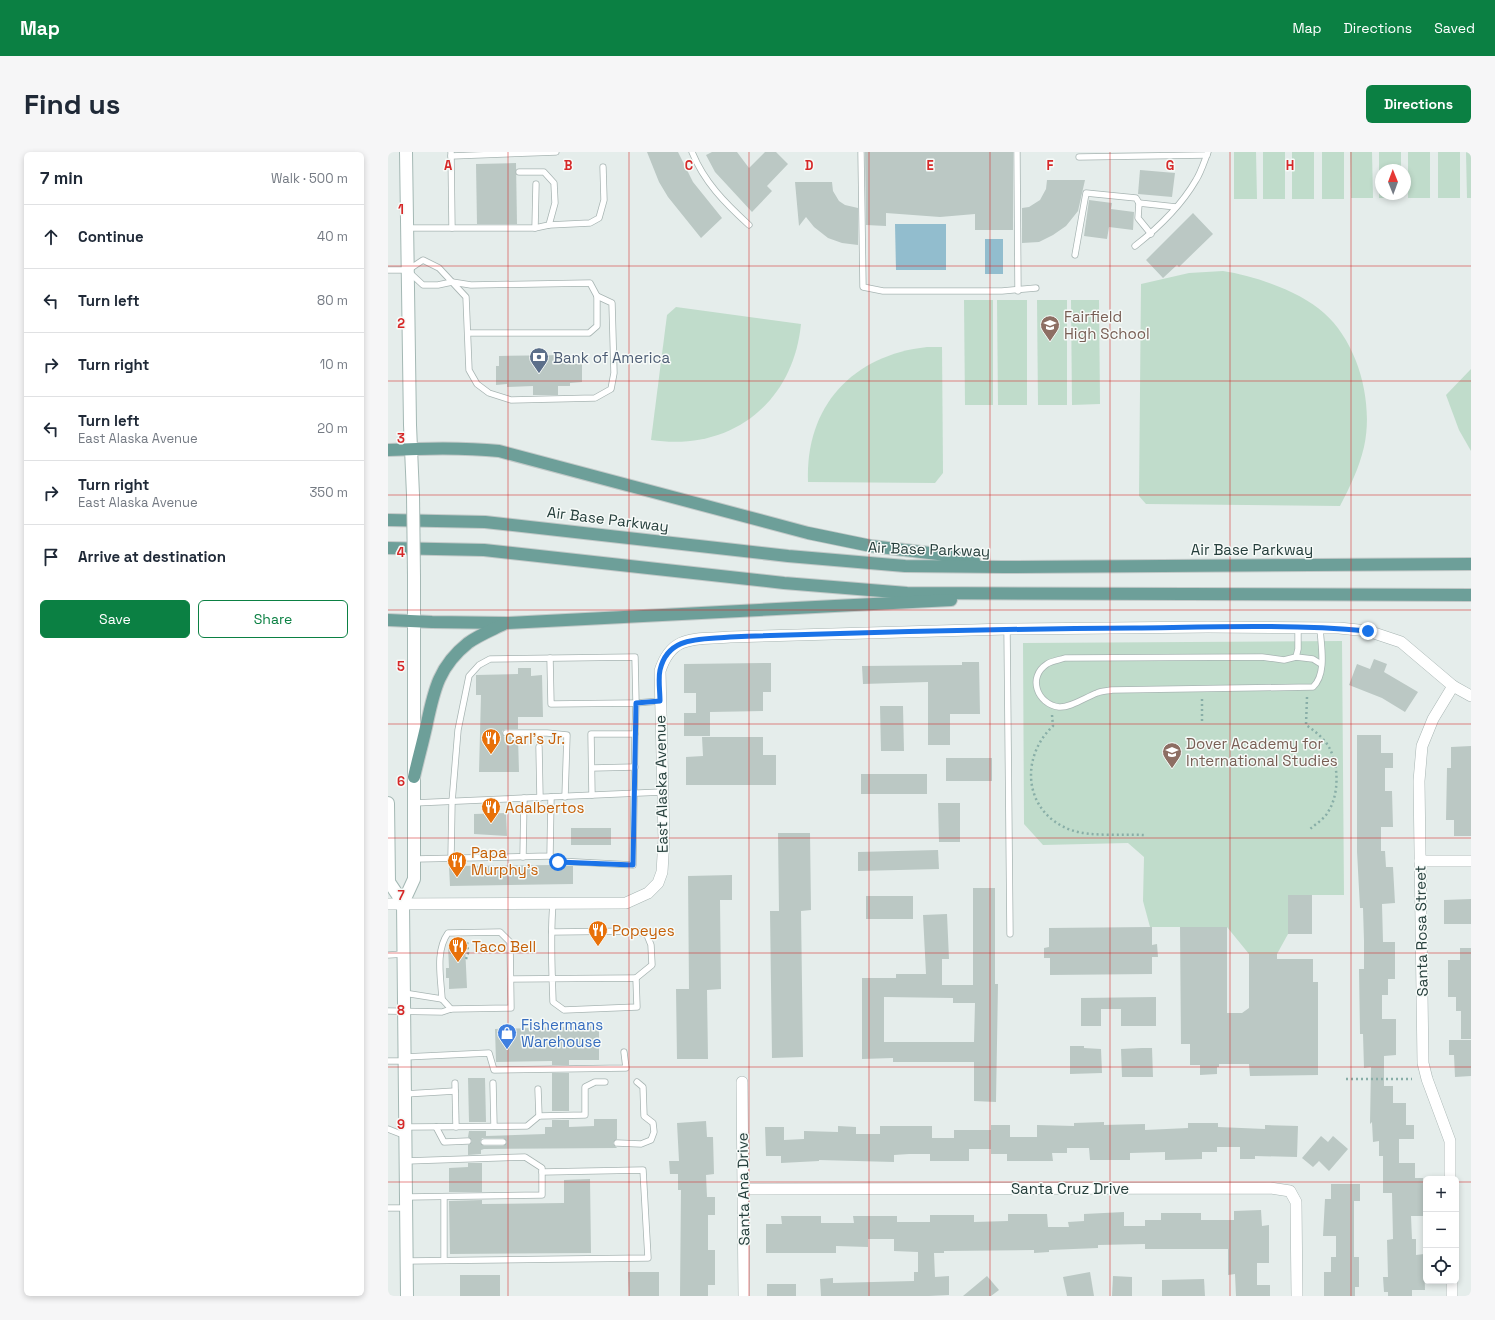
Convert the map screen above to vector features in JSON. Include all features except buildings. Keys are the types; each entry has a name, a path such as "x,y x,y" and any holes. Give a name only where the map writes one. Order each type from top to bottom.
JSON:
{"main road":[{"path":"406,152 415,621 415,859 414,879 403,903 408,1296"},
{"path":"388,450 474,448 499,451 808,533 871,546 938,554 1003,567"},
{"name":"Air Base Parkway","path":"388,520 485,522 905,566 1003,567 1471,564"},
{"path":"388,548 484,550 845,590 1002,595 1471,595"},
{"path":"388,620 507,623 934,602 1002,595"},
{"path":"414,777 431,702 436,686 444,671 455,656 469,643 507,623"},
{"path":"388,802 389,882 403,903"}],"street":[{"name":"East Alaska Avenue","path":"388,904 626,903 648,893 658,883 662,872 664,839 660,671 664,658 676,644 686,641 738,637 1007,629 1320,628 1368,631 1401,642 1452,686 1471,696"},
{"name":"Santa Rosa Street","path":"1450,1176 1450,1141 1427,1079 1423,1063 1419,780 1422,746 1433,719 1452,686"},
{"path":"1420,861 1471,861"},
{"name":"Santa Ana Drive","path":"742,1082 744,1296"},
{"name":"Santa Cruz Drive","path":"744,1189 1270,1188 1290,1191 1296,1202 1297,1296"},
{"path":"1452,1284 1452,1296"}],"lane":[{"path":"452,228 451,154 556,152"},
{"path":"692,152 697,165 712,188 748,225"},
{"path":"1018,152 1018,291"},
{"path":"861,153 863,287 884,291 1018,291 1036,288"},
{"path":"1079,157 1208,153 1196,180 1176,207 1151,234 1135,246"},
{"path":"407,228 535,228 549,225 590,223 599,218 604,200 604,167"},
{"path":"519,172 544,172 554,183 555,203 549,225"},
{"path":"535,228 536,184"},
{"path":"1075,255 1086,193 1136,198 1139,203 1138,218 1151,234"},
{"path":"1139,203 1176,207"},
{"path":"388,270 408,270 423,260 439,268 466,297 469,370 477,384 489,394 511,400 595,398 611,389 614,373 612,303 597,296"},
{"path":"408,270 423,285 438,285 452,282 471,285 590,283 597,296 597,326 589,334 468,333"},
{"path":"1296,657 1298,649 1298,628"},
{"path":"1320,628 1321,664 1319,682 1313,687 1112,690 1099,692 1061,707 1049,705 1041,699 1036,688 1037,675 1047,664 1065,658 1262,657 1284,660 1296,657 1313,659 1321,664"},
{"path":"1007,629 1010,934"},
{"path":"415,859 550,856 558,862 633,865 636,703 635,657 490,659 479,665 469,676 458,730 452,802 451,858"},
{"path":"550,658 551,704 636,703 660,701"},
{"path":"506,733 548,733 567,735 565,796"},
{"path":"592,795 591,734 635,734"},
{"path":"539,748 540,798"},
{"path":"592,768 635,767"},
{"path":"414,803 662,792"},
{"path":"550,856 551,797"},
{"path":"523,857 524,798"},
{"path":"553,904 553,1002 564,1010 637,1007 636,978"},
{"path":"511,979 636,978 652,965 651,945 647,935 637,931 552,932"},
{"path":"388,1011 442,1012 451,1009 511,1008 510,942 500,932 448,933 443,940 440,955 442,999"},
{"path":"388,955 404,954"},
{"path":"404,993 442,999 451,1009"},
{"path":"388,1061 489,1053 494,1070 626,1068 624,1052"},
{"path":"388,1129 406,1132 436,1127 527,1126 539,1116 585,1115 586,1087 595,1082 605,1082"},
{"path":"617,1143 641,1144 651,1140 654,1132 653,1123 644,1116 643,1087 637,1082"},
{"path":"455,1083 456,1127"},
{"path":"493,1083 494,1126"},
{"path":"538,1089 539,1116"},
{"path":"405,1094 455,1091"},
{"path":"436,1127 444,1142 468,1141"},
{"path":"484,1142 503,1142"},
{"path":"388,1208 406,1203 444,1197 542,1195 542,1168 525,1158 406,1161"},
{"path":"407,1261 648,1258 643,1170 542,1172"},
{"path":"444,1197 444,1260"}],"path":[{"path":"1307,697 1306,725 1319,734 1330,749 1336,772 1336,792 1328,813 1310,829"},
{"path":"1202,699 1202,721"},
{"path":"1052,714 1053,726 1044,735 1037,746 1030,769 1034,793 1039,804 1060,825 1072,831 1086,833 1144,835"},
{"path":"1346,1079 1412,1079"}],"green space":[{"path":"1234,152 1256,152 1257,199 1234,199"},
{"path":"1263,152 1285,152 1285,199 1263,199"},
{"path":"1292,152 1314,152 1314,199 1292,199"},
{"path":"1322,152 1344,152 1344,199 1322,199"},
{"path":"1350,152 1372,152 1373,198 1351,198"},
{"path":"1379,152 1401,152 1401,164 1379,164"},
{"path":"1408,152 1430,152 1430,198 1411,198 1411,164 1408,164"},
{"path":"1438,152 1460,152 1460,198 1438,198"},
{"path":"1466,152 1471,152 1471,198 1467,198"},
{"path":"1223,271 1236,273 1263,281 1290,291 1303,298 1324,313 1346,340 1354,357 1365,393 1367,430 1360,462 1351,485 1340,506 1146,504 1139,496 1141,284 1189,273"},
{"path":"964,300 993,300 993,405 965,405"},
{"path":"997,300 1027,300 1027,405 998,405"},
{"path":"1037,300 1067,300 1067,405 1038,405"},
{"path":"1071,300 1099,300 1100,404 1072,405"},
{"path":"676,307 801,324 795,352 785,378 771,399 753,416 731,430 707,438 680,442 651,440 667,315"},
{"path":"927,347 942,347 943,473 935,483 808,482 809,455 815,430 825,408 839,389 856,373 877,361 901,352"},
{"path":"1471,369 1471,451 1459,430 1446,395"},
{"path":"1342,641 1344,895 1288,895 1288,934 1277,954 1249,954 1227,927 1150,927 1143,901 1144,857 1128,843 1043,845 1024,824 1023,643"}],"water":[{"path":"895,224 946,224 946,270 896,270"},
{"path":"985,239 1003,239 1003,274 985,274"}],"place":[{"name":"Fairfield High School","path":"1050,342"},
{"name":"Bank of America","path":"539,374"},
{"name":"Carl's Jr.","path":"491,755"},
{"name":"Dover Academy for International Studies","path":"1172,769"},
{"name":"Adalbertos","path":"491,824"},
{"name":"Papa Murphy's","path":"457,878"},
{"name":"Popeyes","path":"598,947"},
{"name":"Taco Bell","path":"458,963"},
{"name":"Fishermans Warehouse","path":"507,1050"}],"route":[{"path":"558,862 575,861 633,865 636,703 660,701 660,671 664,658 676,644 686,641 730,637 1007,629 1208,627 1339,628 1368,631"}]}
